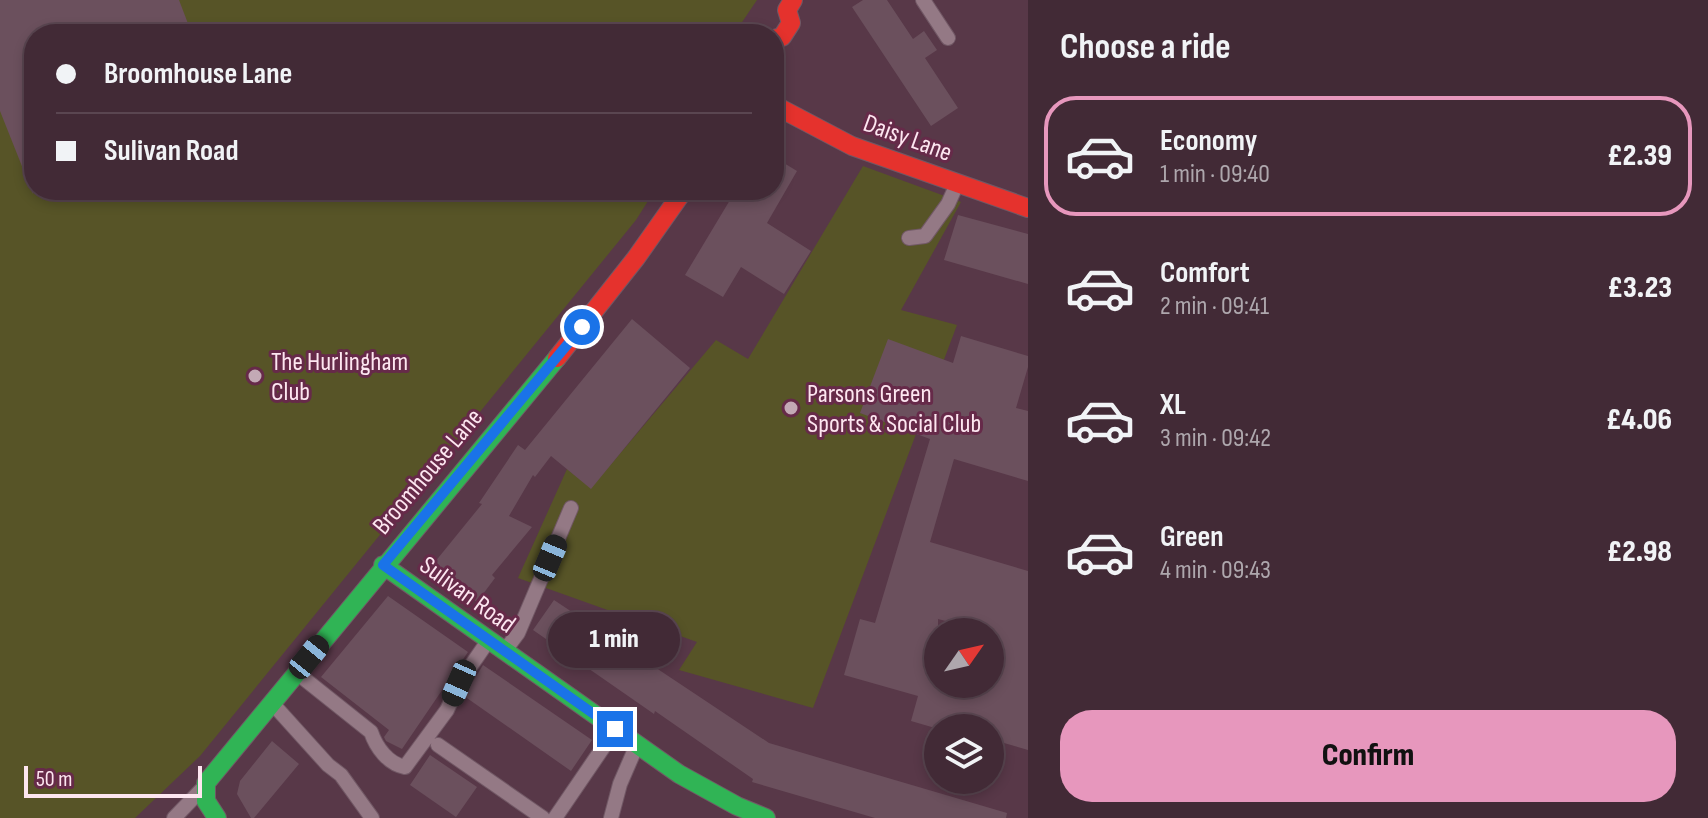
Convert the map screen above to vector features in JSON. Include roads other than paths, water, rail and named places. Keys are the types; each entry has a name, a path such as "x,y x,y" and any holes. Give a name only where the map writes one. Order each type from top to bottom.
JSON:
{"street":[{"path":"784,34 791,23 790,5"},
{"name":"Daisy Lane","path":"784,110 852,146 1028,208"},
{"name":"Broomhouse Lane","path":"206,783 582,327 656,233 677,200"},
{"name":"Sulivan Road","path":"383,565 637,745 702,787 766,818"},
{"path":"206,783 206,801 217,818"}],"lane":[{"path":"931,3 948,38"},
{"path":"909,238 925,236 948,204 957,183"},
{"path":"296,673 371,732 376,746 399,766 405,767 447,710 459,683 496,647 518,633 571,508"},
{"path":"272,703 328,765 341,775 372,818"},
{"path":"555,818 615,729"},
{"path":"438,745 543,818"},
{"path":"611,818 620,784 637,745"},
{"path":"174,818 206,783"}],"place":[{"name":"The Hurlingham Club","path":"255,376"},
{"name":"Parsons Green Sports & Social Club","path":"791,408"}]}
